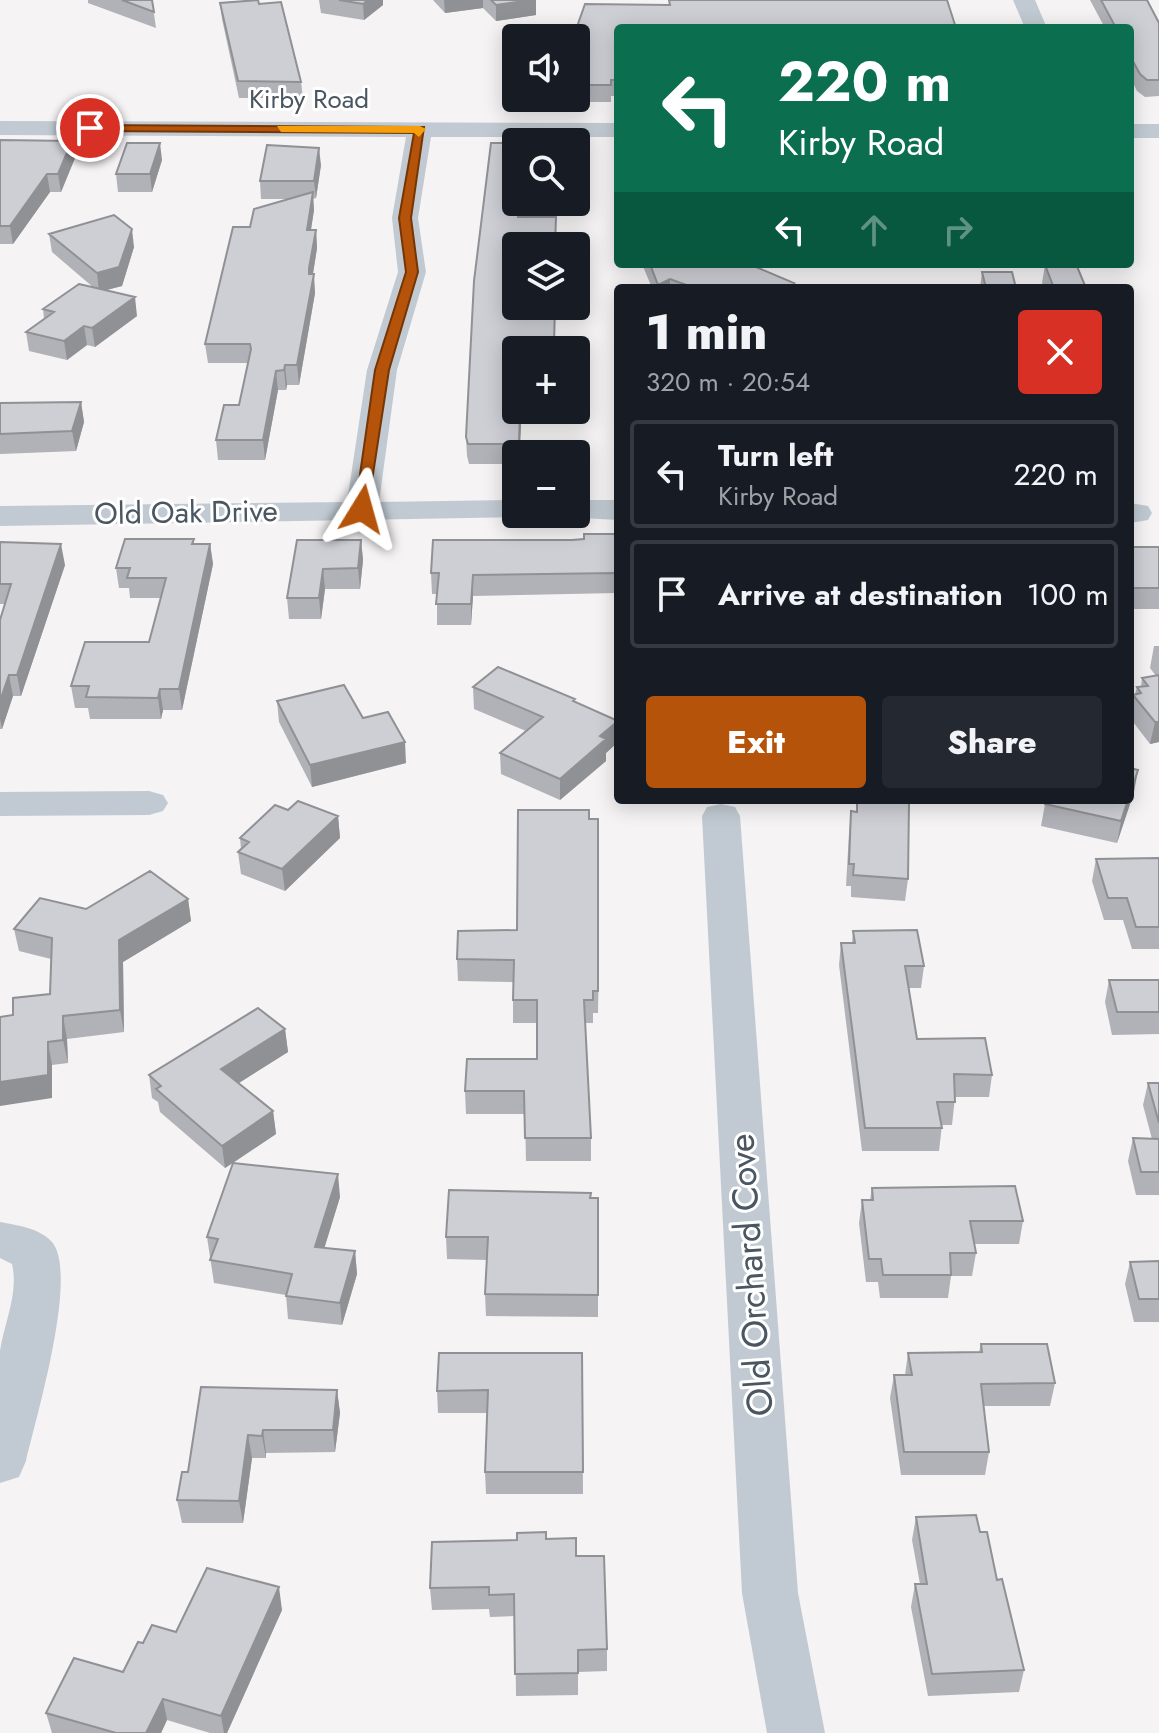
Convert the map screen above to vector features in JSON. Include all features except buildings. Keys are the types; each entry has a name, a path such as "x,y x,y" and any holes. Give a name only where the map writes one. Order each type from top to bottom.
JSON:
{"street":[{"path":"1024,0 1034,24"},
{"name":"Kirby Road","path":"0,128 614,130"},
{"path":"362,509 382,370 412,272 405,218 420,129"},
{"path":"1134,131 1159,131"},
{"name":"Old Oak Drive","path":"0,516 362,509 502,510"},
{"path":"590,510 614,510"},
{"path":"0,804 149,803"},
{"name":"Old Orchard Cove","path":"721,816 770,1593 796,1733"},
{"path":"0,1240 18,1244 34,1254 38,1271 35,1309 0,1461"}],"slow traffic":[{"path":"281,129 420,129 419,134"}],"route":[{"path":"90,128 420,129 405,218 412,272 382,370 362,509"}]}
